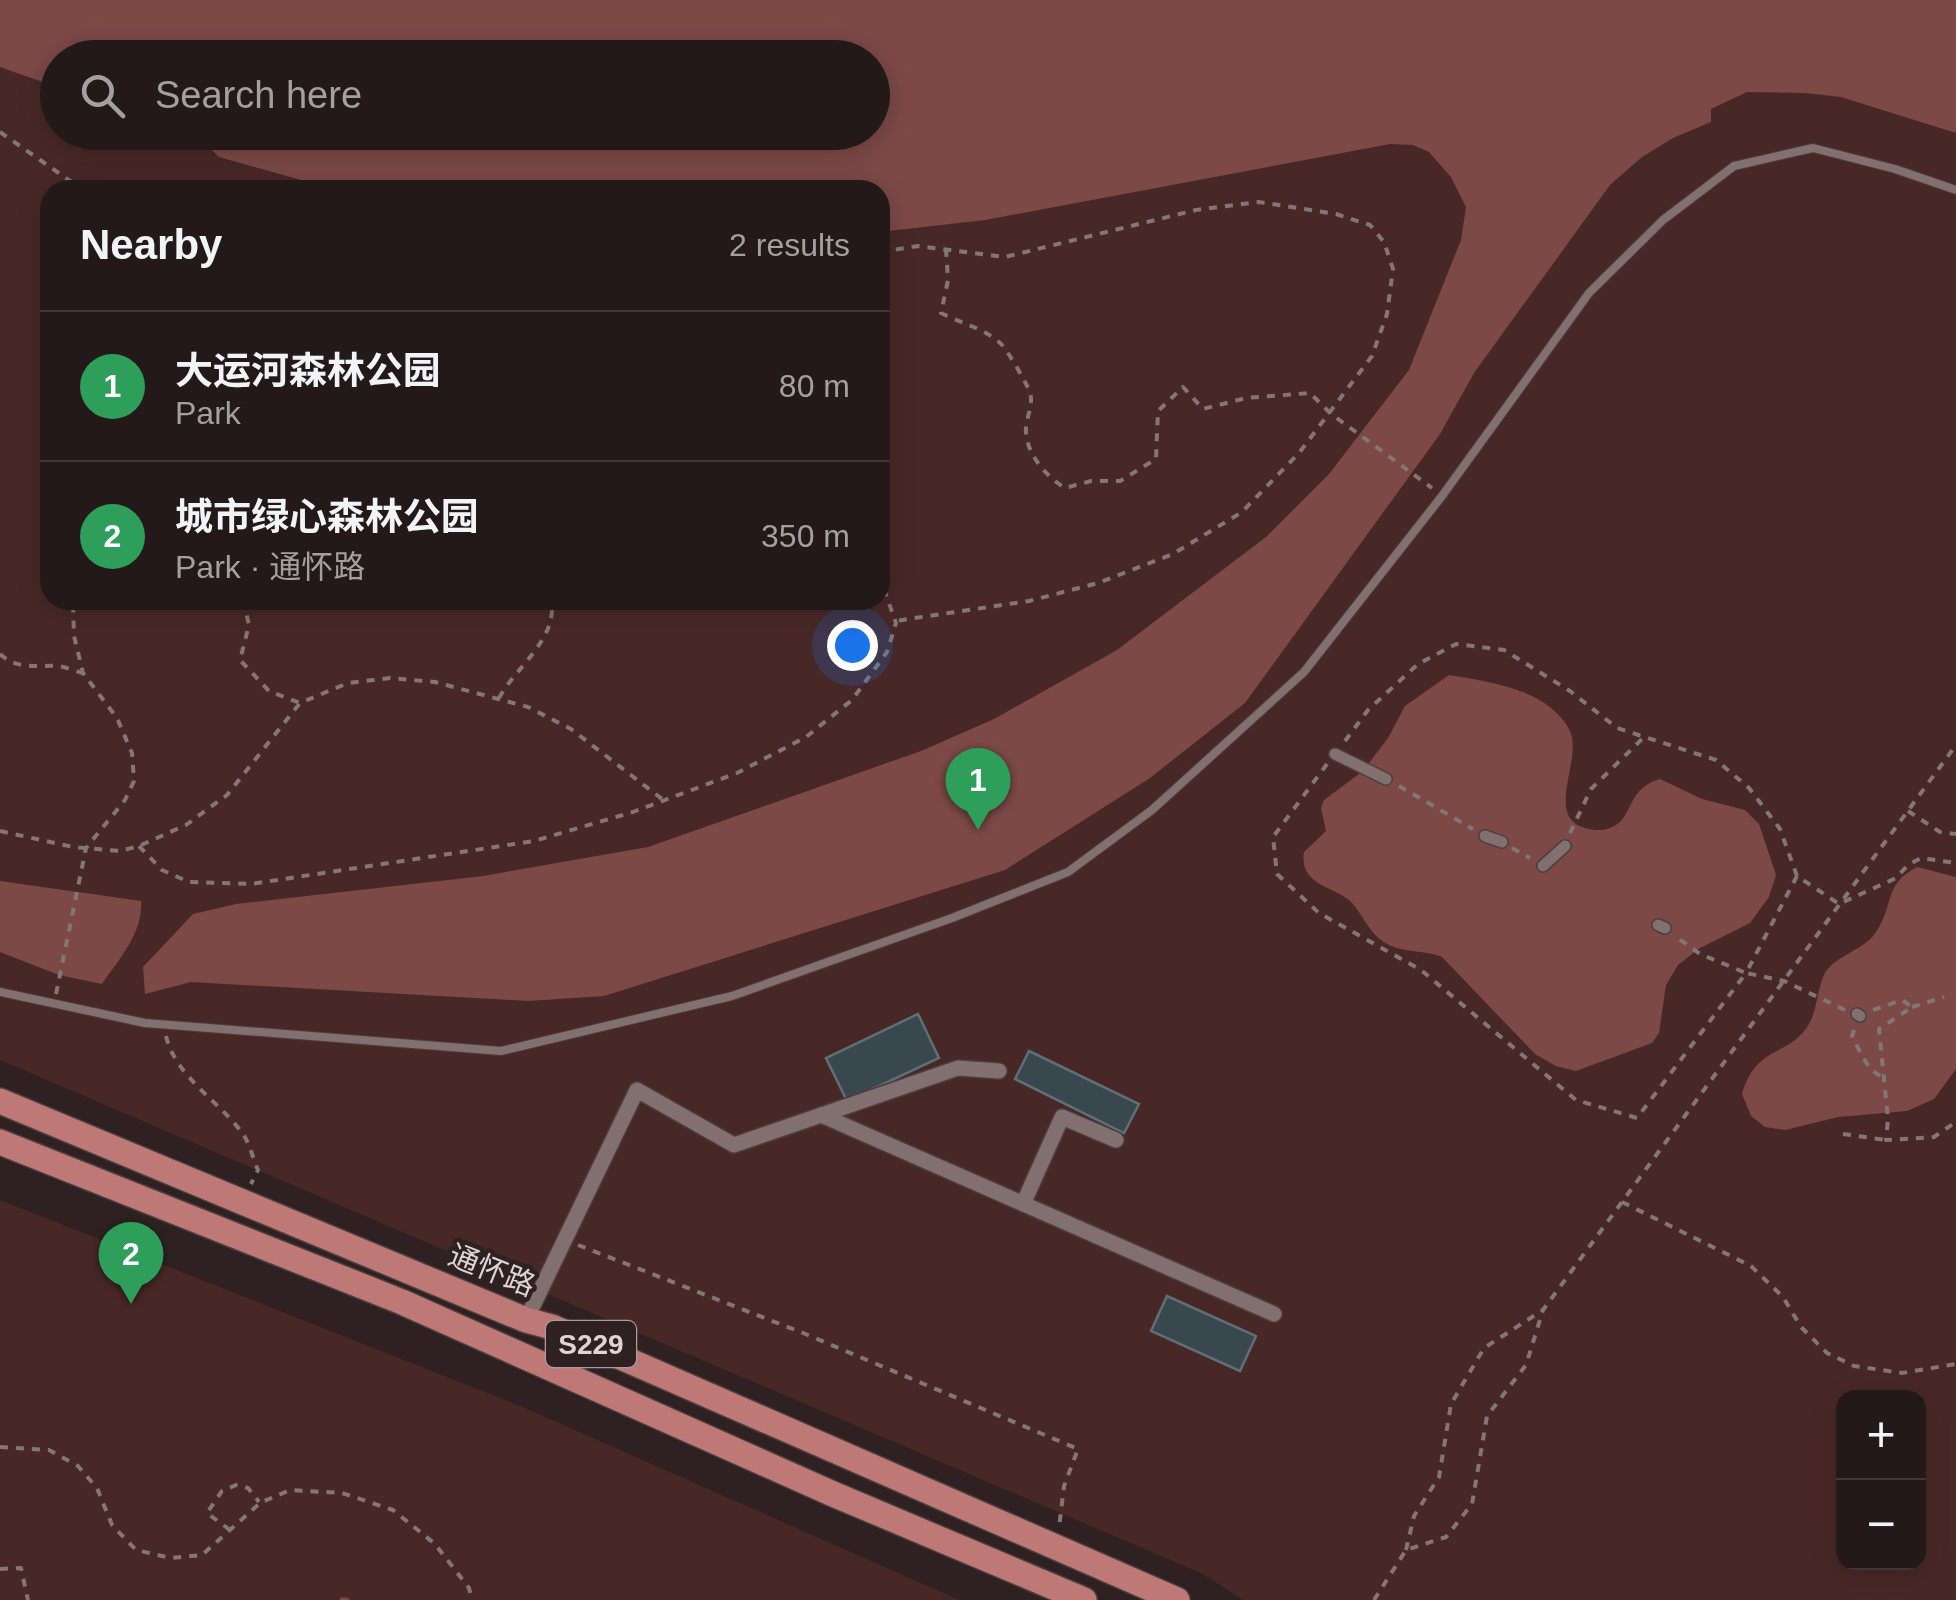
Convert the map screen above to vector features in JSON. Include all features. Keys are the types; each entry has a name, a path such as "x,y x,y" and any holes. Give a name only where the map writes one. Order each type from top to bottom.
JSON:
{"main road":[{"name":"通怀路","path":"0,1101 526,1320 552,1327 1177,1600"},
{"name":"S229","path":"0,1142 402,1302 832,1494 1084,1600"}],"street":[{"path":"1335,754 1386,779"},
{"path":"1485,836 1502,842"},
{"path":"1543,866 1564,846"},
{"path":"526,1320 637,1090 734,1145 958,1068 998,1071"},
{"path":"821,1115 1274,1314"},
{"path":"1023,1204 1062,1117 1116,1140"}],"lane":[{"path":"0,992 164,1025 501,1051 732,996 1068,872 1152,810 1304,672 1442,496 1589,292 1663,220 1734,166 1812,148 1895,169 1956,190"}],"path":[{"path":"0,132 69,180"},
{"path":"890,250 918,246 1005,257 1196,210 1259,202 1336,214 1370,226 1384,242 1393,269 1387,314 1372,356 1298,453 1242,512 1173,554 1098,583 1029,600 895,621"},
{"path":"946,249 948,280 942,312 964,326 984,330 1005,348 1031,395 1026,432 1030,447 1048,478 1065,488 1090,481 1120,481 1156,459 1158,412 1183,387 1203,408 1274,394 1310,393 1330,413 1428,485"},
{"path":"140,846 162,870 189,882 251,884 534,841 664,800 737,772 806,737 852,700 887,652 895,621 890,606"},
{"path":"56,993 86,848 125,800 134,781 132,753 117,718 83,673 74,636 73,610"},
{"path":"246,610 250,625 240,660 269,691 300,703"},
{"path":"498,699 547,631 551,610"},
{"path":"0,654 8,662 37,668 60,666 83,673"},
{"path":"0,831 86,848 120,851 140,846 186,825 227,794 300,703 348,684 390,678 435,682 528,707 571,729 664,800"},
{"path":"1577,820 1592,789 1642,739"},
{"path":"1374,1600 1406,1550 1414,1516 1439,1476 1451,1404 1484,1348 1542,1310 1956,745"},
{"path":"1386,779 1485,836"},
{"path":"1908,811 1940,832 1956,834"},
{"path":"1502,842 1543,866"},
{"path":"1839,904 1896,878 1922,858 1956,863"},
{"path":"1746,973 1797,876"},
{"path":"1661,927 1700,954 1746,973 1784,981 1858,1015 1902,1000 1912,1007"},
{"path":"1886,1140 1888,1119 1879,1029 1912,1007 1944,997"},
{"path":"1858,1015 1852,1036 1870,1069 1882,1077"},
{"path":"164,1025 168,1046 186,1071 244,1136 258,1170 242,1202"},
{"path":"1842,1134 1886,1140 1934,1137 1956,1122"},
{"path":"1622,1202 1751,1266 1783,1297 1800,1327 1826,1352 1854,1366 1902,1373 1956,1364"},
{"path":"564,1240 802,1333 1078,1449 1064,1486 1057,1547"},
{"path":"1406,1550 1446,1537 1472,1504 1487,1416 1526,1365 1542,1310"},
{"path":"0,1447 49,1450 78,1466 97,1488 112,1525 136,1550 171,1558 202,1555 260,1504 290,1490 342,1493 392,1510 436,1544 469,1588 472,1600"},
{"path":"230,1530 208,1514 222,1491 236,1485 248,1488 260,1504"},
{"path":"0,1569 22,1568 28,1600"}],"shaded area":[{"path":"0,0 1956,0 1956,1600 1243,1600 1203,1574 0,1060"},
{"path":"0,0 1956,0 1956,133 1841,97 1747,92 1711,109 1711,122 1642,157 1610,185 1474,373 1440,434 1245,703 1150,778 1005,870 604,996 528,1001 191,982 145,994 143,967 193,914 236,904 483,876 648,847 921,751 994,719 1117,650 1266,537 1329,474 1409,370 1461,240 1466,207 1451,177 1429,152 1413,145 1390,144 985,220 890,231 890,180 301,180 219,157 212,150 890,150 890,40 40,40 40,81 0,67"},
{"path":"1449,675 1517,690 1560,717 1573,743 1567,812 1573,822 1585,828 1602,830 1616,825 1640,790 1660,779 1702,799 1745,810 1759,824 1776,875 1769,897 1750,923 1700,948 1678,965 1666,985 1659,1033 1652,1043 1576,1071 1556,1066 1535,1054 1442,957 1395,948 1383,941 1347,898 1321,885 1307,872 1304,852 1326,831 1321,808 1324,800 1363,771 1388,738 1405,706"},
{"path":"1917,867 1956,877 1956,1069 1934,1099 1907,1111 1838,1117 1785,1130 1765,1127 1751,1116 1742,1094 1748,1078 1764,1059 1801,1034 1812,1018 1825,973 1874,935 1898,881"},
{"path":"0,881 141,901 134,935 102,984 59,975 0,952"},
{"path":"0,1200 525,1408 959,1600 0,1600"}],"building":[{"path":"918,1014 939,1058 847,1101 826,1058"},
{"path":"1029,1051 1139,1104 1124,1133 1015,1079"},
{"path":"1167,1296 1256,1336 1240,1371 1151,1331"}],"waterway":[{"path":"342,1600 347,1600"}],"place":[{"name":"大运河森林公园","path":"978,830"},
{"name":"城市绿心森林公园","path":"131,1304"}]}
